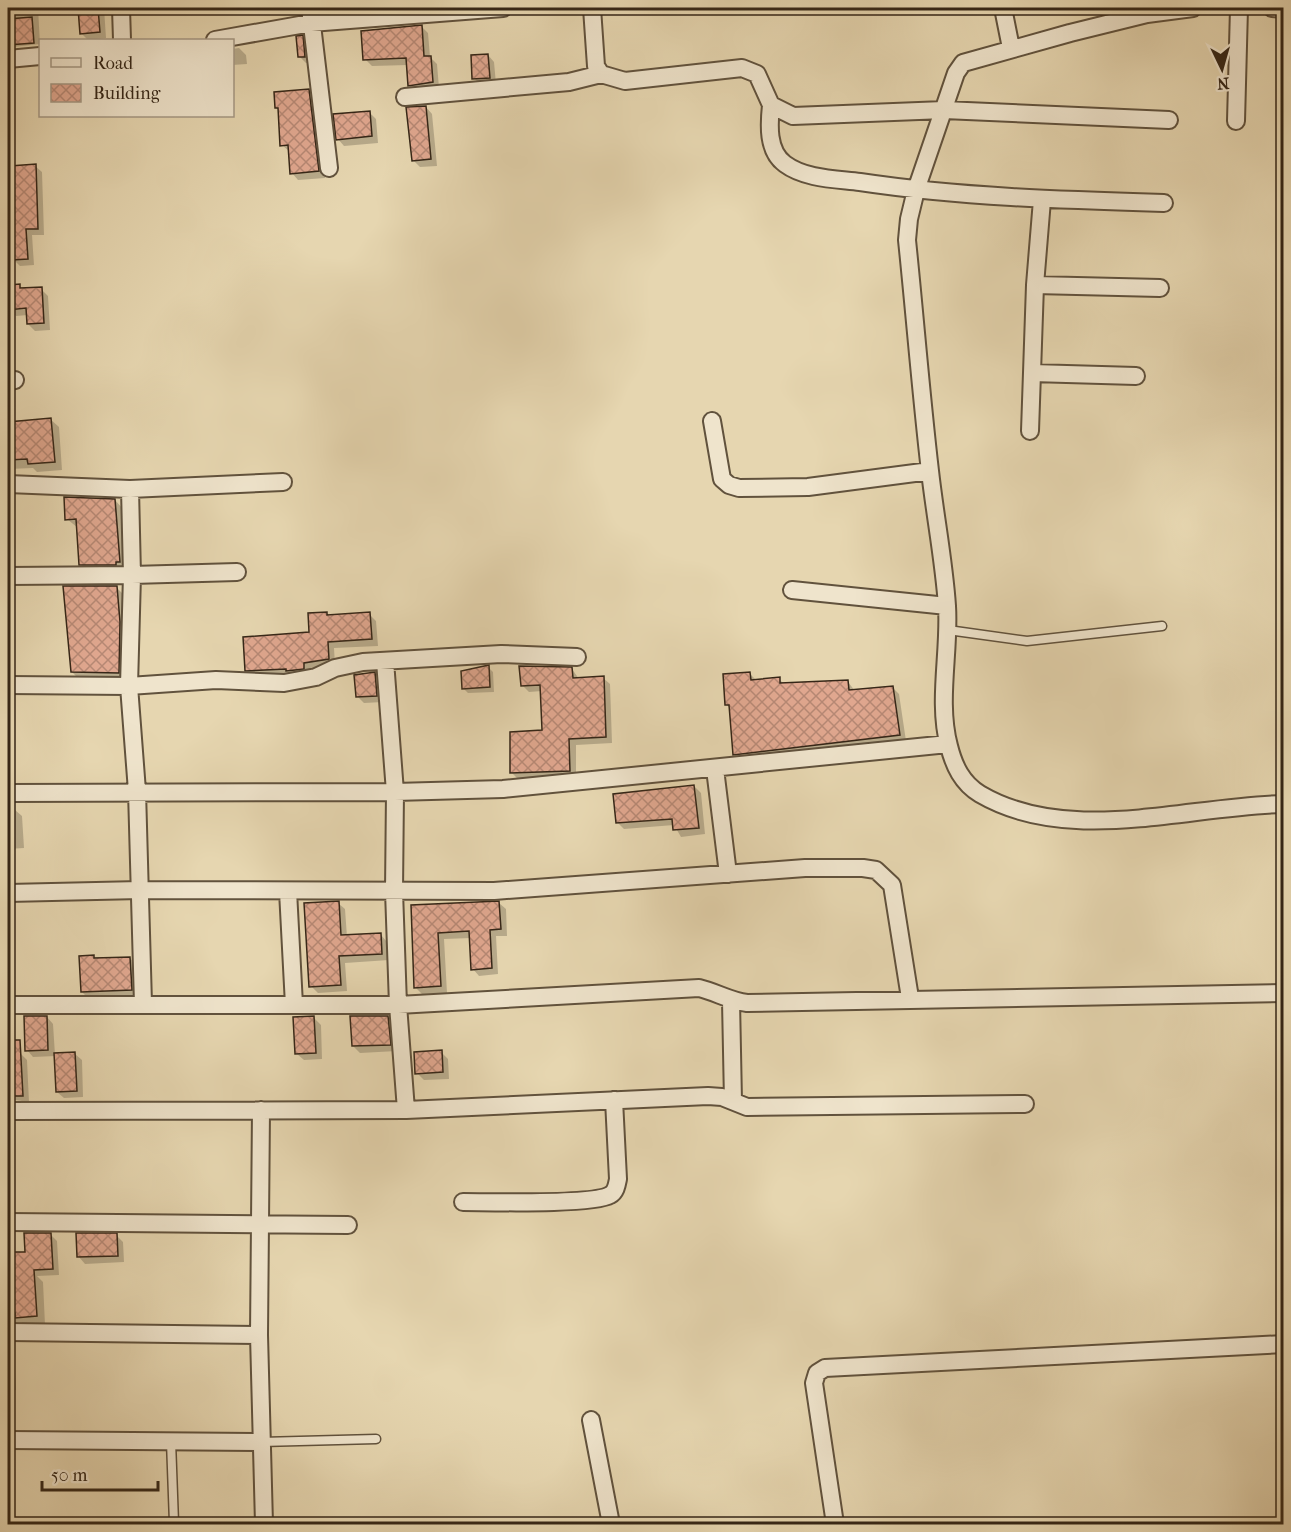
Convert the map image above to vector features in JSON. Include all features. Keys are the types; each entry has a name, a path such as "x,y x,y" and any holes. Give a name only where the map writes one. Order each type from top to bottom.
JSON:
{"street":[{"path":"121,8 123,39"},
{"path":"220,39 310,15 503,8"},
{"path":"592,8 596,66 602,74"},
{"path":"1003,8 1011,48"},
{"path":"1193,8 1147,14 1011,48 963,63 956,73 916,190 907,240 930,471 947,606 945,715 948,744 961,778 980,794 1039,817 1059,821 1101,822 1284,804"},
{"path":"1236,121 1239,8"},
{"path":"1272,8 1284,9"},
{"path":"310,15 329,168"},
{"path":"8,59 39,56"},
{"path":"405,97 569,82 602,74 625,81 742,68 757,74 771,105 770,135 775,152 784,164 812,175 916,190 1042,200 1164,203"},
{"path":"771,105 793,116 944,110 1169,120"},
{"path":"1030,430 1035,285 1042,200"},
{"path":"1035,285 1160,288"},
{"path":"1032,373 1136,376"},
{"path":"712,421 722,479 729,485 739,488 808,487 930,471"},
{"path":"8,484 130,489 283,482"},
{"path":"130,489 132,575 129,686 137,791 144,1004"},
{"path":"8,576 237,572"},
{"path":"792,590 947,606"},
{"path":"8,685 129,686 216,680 298,682 348,664 385,660 501,654 576,657"},
{"path":"385,660 396,792 394,891 398,1005 406,1110"},
{"path":"8,793 396,792 503,789 948,744"},
{"path":"715,769 728,874"},
{"path":"8,893 140,890 494,891 805,868 863,868 876,870 892,885 910,998"},
{"path":"288,891 294,1005"},
{"path":"8,1005 398,1005 699,988 716,992 731,1001 747,1003 910,998 1284,993"},
{"path":"731,1001 733,1101"},
{"path":"8,1111 406,1110 708,1096 733,1101 747,1107 1025,1104"},
{"path":"463,1202 585,1200 610,1195 618,1179 614,1100"},
{"path":"261,1110 262,1224 259,1335 264,1524"},
{"path":"8,1222 348,1225"},
{"path":"8,1332 259,1335"},
{"path":"836,1524 814,1383 817,1373 825,1368 1284,1344"},
{"path":"591,1420 611,1524"},
{"path":"8,1440 261,1442"}],"lane":[{"path":"948,630 1027,641 1162,626"},
{"path":"261,1442 376,1439"},
{"path":"171,1442 174,1523"}],"building":[{"path":"78,8 98,8 100,32 80,34"},
{"path":"32,17 34,43 8,45 8,19"},
{"path":"422,25 424,56 431,56 433,82 408,86 406,58 363,60 361,31"},
{"path":"303,35 305,57 298,57 296,36"},
{"path":"488,54 490,78 472,79 471,55"},
{"path":"309,89 319,171 290,174 288,145 280,146 278,108 275,108 274,92"},
{"path":"426,106 431,159 412,161 406,107"},
{"path":"370,111 372,136 336,140 333,114"},
{"path":"36,164 38,229 26,229 28,259 12,260 10,166"},
{"path":"20,284 20,288 42,287 44,323 27,324 26,308 8,310 8,285"},
{"path":"51,418 55,462 28,464 27,459 8,460 8,422"},
{"path":"64,497 115,499 120,562 116,562 116,565 79,565 76,519 65,520"},
{"path":"63,586 117,586 120,622 119,673 71,672"},
{"path":"327,612 327,615 370,612 372,639 328,642 329,659 304,663 304,669 245,671 243,637 309,632 308,613"},
{"path":"489,665 490,687 462,689 461,671"},
{"path":"519,666 572,667 573,678 604,676 606,737 569,739 570,771 510,773 510,732 542,730 540,685 521,686"},
{"path":"375,672 377,696 356,697 354,675"},
{"path":"750,672 751,680 780,677 780,683 848,680 849,690 893,686 900,735 733,755 729,705 725,705 723,674"},
{"path":"694,785 699,828 673,830 672,819 616,823 613,794"},
{"path":"339,901 341,935 381,933 382,954 339,956 341,985 309,987 304,903"},
{"path":"499,901 501,929 490,930 492,968 471,970 469,931 438,933 441,986 414,988 411,905"},
{"path":"94,955 94,958 130,957 132,990 81,992 79,956"},
{"path":"24,1016 47,1016 48,1050 25,1051"},
{"path":"314,1016 316,1053 295,1054 293,1017"},
{"path":"350,1016 388,1016 391,1045 352,1046"},
{"path":"8,1040 20,1040 23,1096 9,1096"},
{"path":"442,1050 443,1072 415,1074 414,1052"},
{"path":"75,1052 77,1091 56,1092 54,1053"},
{"path":"24,1233 51,1233 53,1269 34,1270 37,1316 15,1318 15,1313 8,1314 8,1252 25,1252"},
{"path":"76,1233 117,1233 118,1256 77,1257"}]}
